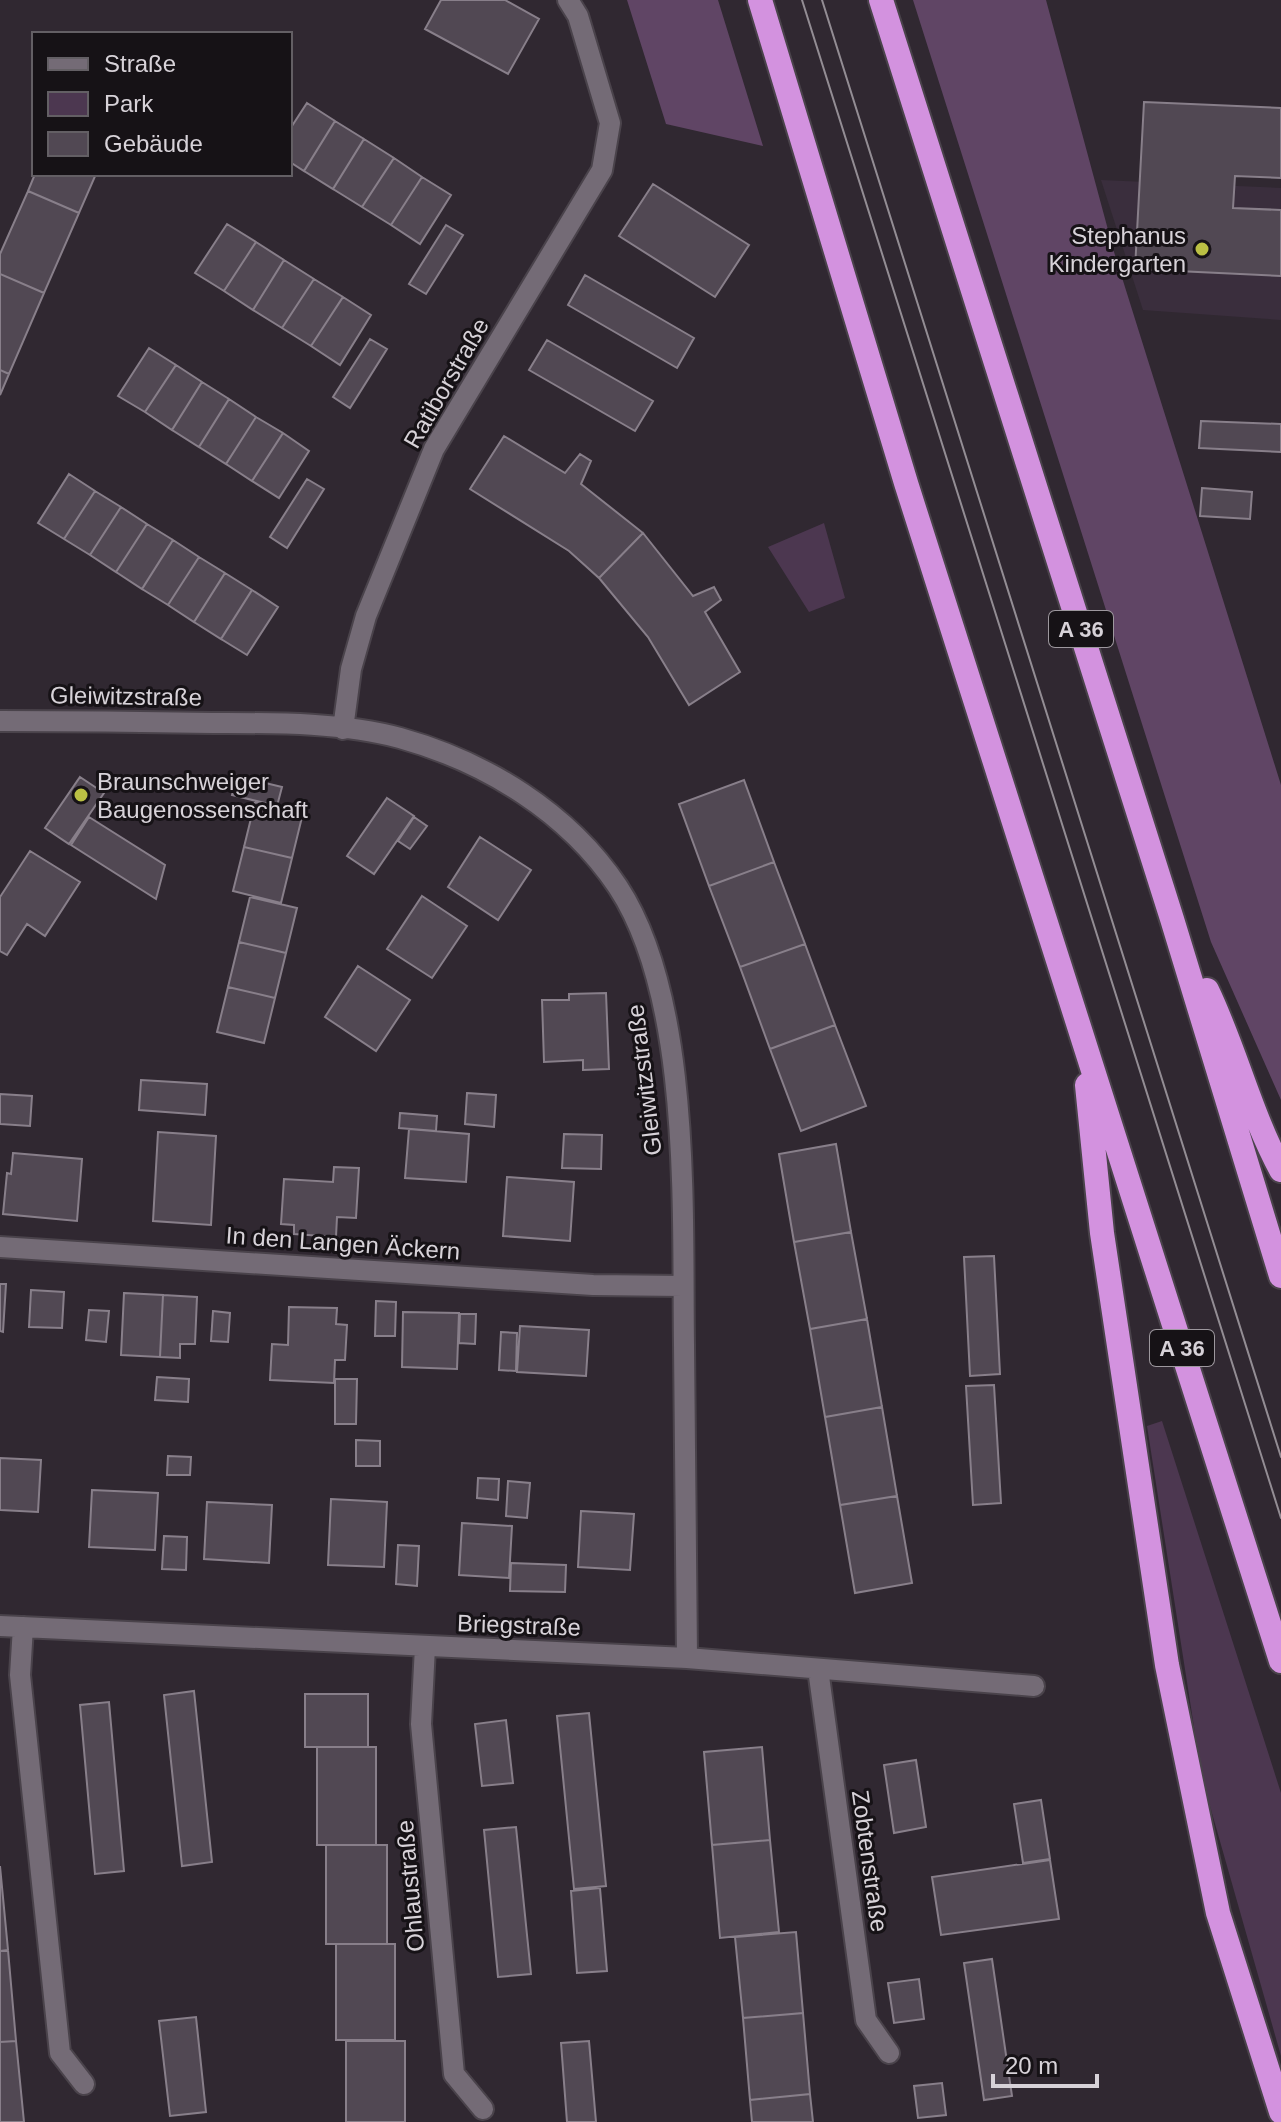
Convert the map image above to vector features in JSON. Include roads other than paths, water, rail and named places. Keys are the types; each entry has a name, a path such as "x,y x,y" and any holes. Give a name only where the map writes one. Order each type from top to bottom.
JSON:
{"highway":[{"name":"A 36","path":"760,0 906,483 1281,1661"},
{"name":"A 36","path":"881,0 1172,919 1281,1276"},
{"path":"1172,919 1230,1038 1270,1150 1281,1170"},
{"path":"1082,1035 1102,1233 1167,1665 1218,1913 1281,2112"}],"street":[{"name":"Ratiborstraße","path":"343,729 351,669 366,616 434,449 602,170 610,123 578,16 568,0"},
{"name":"Gleiwitzstraße","path":"0,721 280,723 399,738 464,761 522,791 580,839 619,889 647,949 664,1007 679,1139 687,1658"},
{"name":"In den Langen Äckern","path":"0,1247 593,1285 683,1286"},
{"name":"Briegstraße","path":"0,1626 687,1658 1034,1686"},
{"path":"23,1627 20,1675 60,2053 84,2084"},
{"name":"Ohlaustraße","path":"425,1647 421,1724 454,2074 483,2109"},
{"name":"Zobtenstraße","path":"818,1669 866,2020 889,2053"}],"tram line":[{"path":"802,0 1281,1518"},
{"path":"822,0 1281,1457"}],"place":[{"name":"Stephanus Kindergarten","path":"1202,249"},
{"name":"Braunschweiger Baugenossenschaft","path":"81,795"}]}
